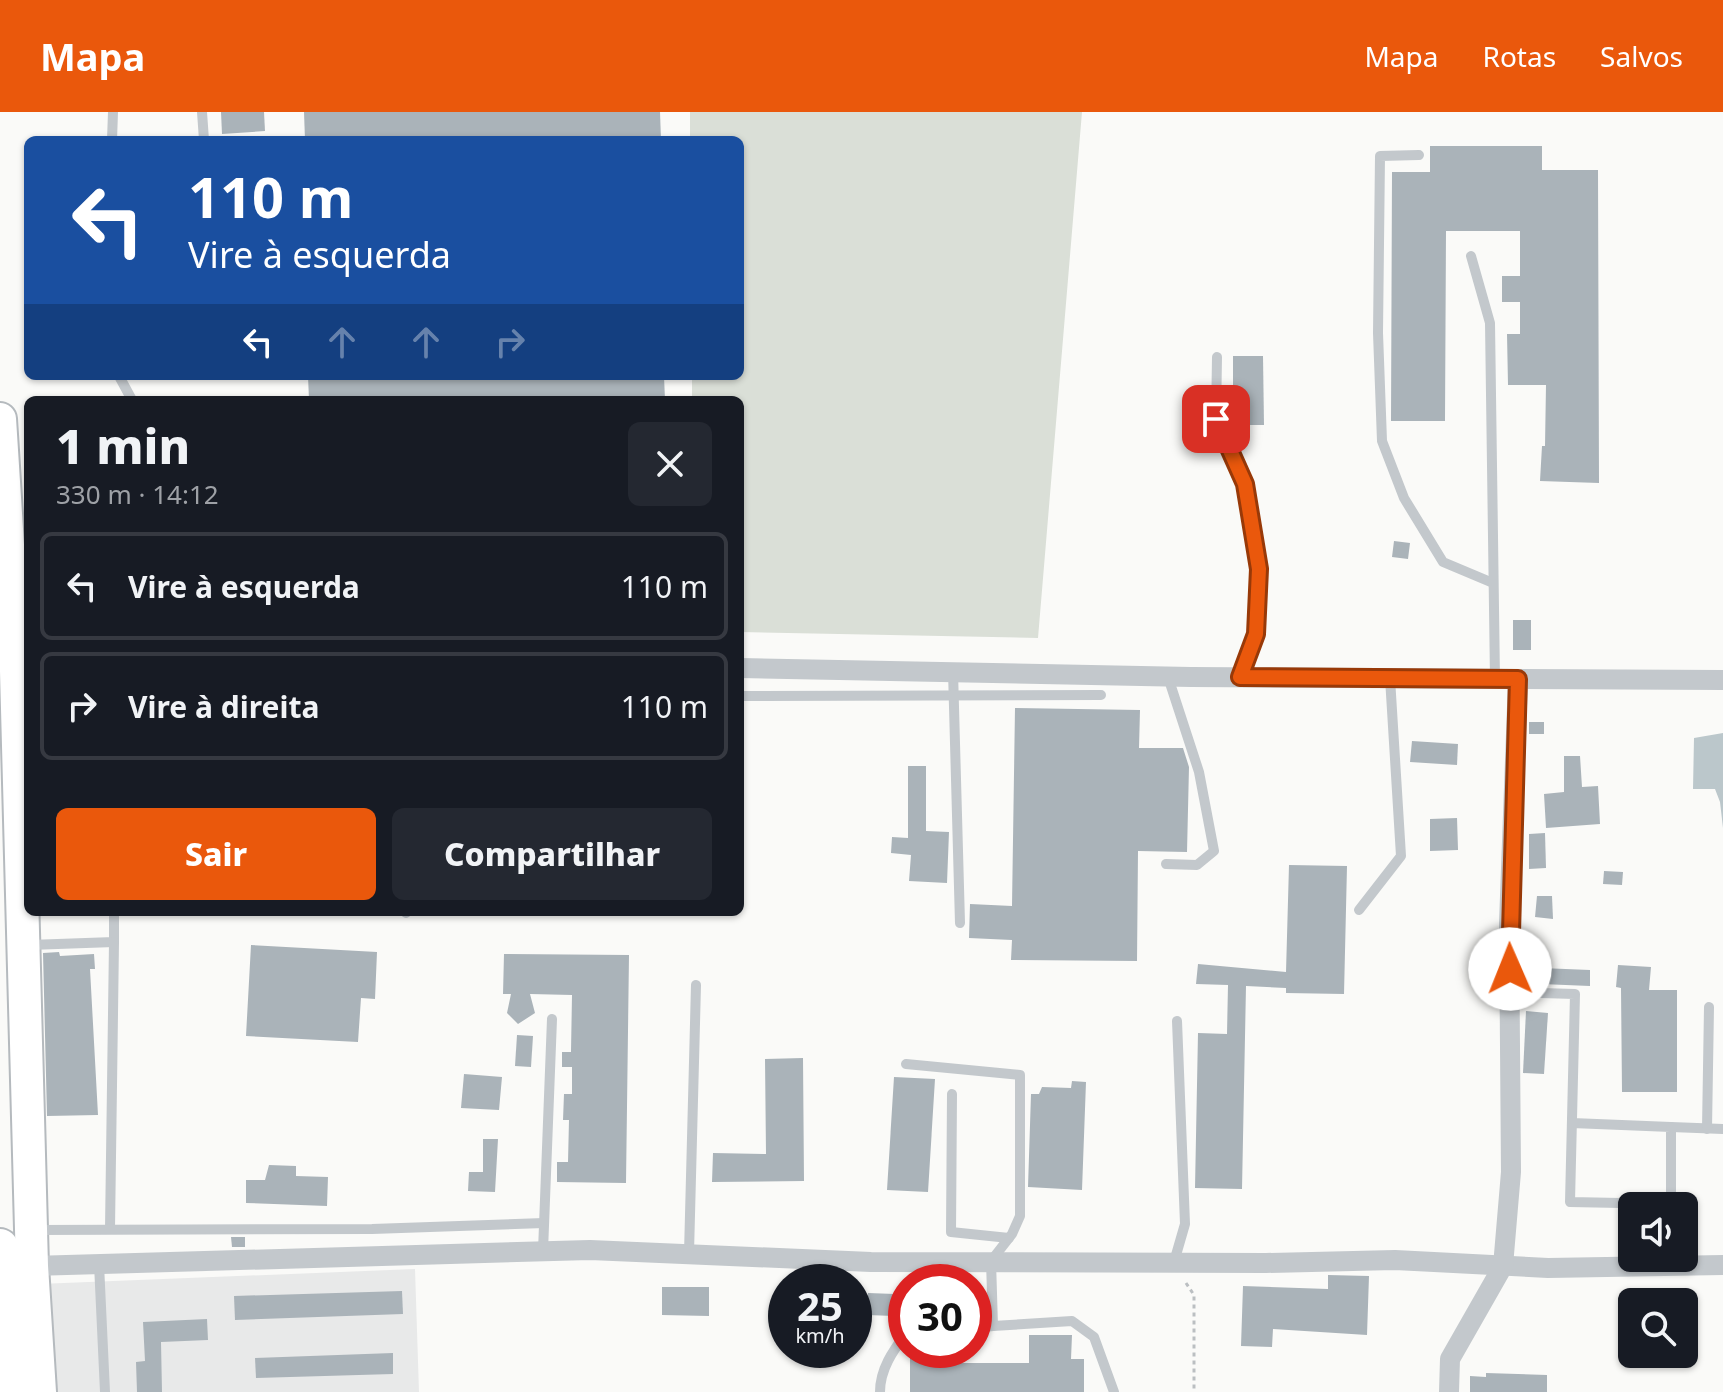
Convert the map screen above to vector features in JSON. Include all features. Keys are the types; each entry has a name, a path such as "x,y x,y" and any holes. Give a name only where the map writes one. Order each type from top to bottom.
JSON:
{"highway":[{"path":"8,1392 15,1238"}],"main road":[{"path":"0,419 22,682 23,945 15,1238 32,1266 40,1392"}],"street":[{"path":"744,668 1168,677 1723,680"},
{"path":"1449,1392 1450,1359 1503,1266 1511,1172 1509,923 1518,679"},
{"path":"32,1266 590,1250 871,1262 1395,1260 1548,1268 1723,1265"}],"lane":[{"path":"112,136 113,112"},
{"path":"202,112 204,136"},
{"path":"1419,155 1380,156 1378,333 1382,441 1404,498 1443,562 1493,583"},
{"path":"1471,256 1490,323 1495,679"},
{"path":"1217,357 1216,419 1245,484 1259,569 1256,634 1240,677"},
{"path":"953,671 960,923"},
{"path":"1166,864 1197,865 1214,851 1199,772 1168,677"},
{"path":"1359,910 1401,856 1390,678"},
{"path":"744,696 1101,695"},
{"path":"110,1229 114,916"},
{"path":"23,945 114,942"},
{"path":"689,1253 696,985"},
{"path":"1510,992 1575,994 1570,1202 1671,1204 1671,1127"},
{"path":"1707,1129 1709,1007"},
{"path":"543,1251 552,1019"},
{"path":"1174,1262 1185,1224 1177,1021"},
{"path":"906,1064 1020,1075 1020,1216 1009,1238 991,1261 993,1326 1072,1321 1094,1337 1114,1392"},
{"path":"952,1094 951,1232 1009,1238"},
{"path":"1572,1123 1723,1129"},
{"path":"15,1238 110,1229 372,1229 544,1223"},
{"path":"99,1264 105,1392"},
{"path":"880,1392 880,1381 888,1359"}],"path":[{"path":"1174,1262 1194,1295 1194,1392"}],"shaded area":[{"path":"690,112 1082,112 1038,638 744,632 744,396 692,396 692,380 744,380 744,136 690,136"},
{"path":"1723,733 1723,828 1715,789 1693,789 1694,738"},
{"path":"415,1269 419,1392 51,1392 39,1284"}],"building":[{"path":"221,112 264,112 265,131 222,134"},
{"path":"304,112 660,112 661,136 305,136"},
{"path":"1430,146 1542,146 1542,170 1598,170 1599,483 1540,481 1542,446 1545,446 1546,385 1508,385 1507,334 1520,334 1520,302 1502,302 1502,276 1520,276 1520,231 1446,231 1445,421 1391,421 1392,172 1430,172"},
{"path":"1233,356 1263,356 1264,425 1233,425"},
{"path":"308,380 664,380 665,396 309,396"},
{"path":"1394,541 1410,543 1408,559 1392,557"},
{"path":"1513,620 1531,620 1531,650 1513,650"},
{"path":"1015,708 1140,710 1139,748 1183,748 1189,767 1187,852 1138,851 1137,961 1011,960 1012,940 969,938 970,904 1012,906"},
{"path":"1529,722 1544,722 1544,734 1529,734"},
{"path":"1412,741 1458,744 1457,765 1410,762"},
{"path":"1564,756 1580,756 1582,787 1598,786 1600,824 1546,828 1544,794 1564,792"},
{"path":"908,766 926,766 926,831 949,832 947,883 909,881 911,855 891,853 892,837 908,838"},
{"path":"1457,818 1458,850 1430,851 1430,819"},
{"path":"1545,833 1546,868 1529,869 1529,834"},
{"path":"1289,865 1347,866 1344,994 1286,993 1286,988 1246,986 1242,1189 1195,1188 1198,1033 1227,1034 1228,985 1196,984 1198,964 1286,972"},
{"path":"1604,871 1623,872 1622,885 1603,884"},
{"path":"1537,896 1552,896 1553,919 1535,917"},
{"path":"251,945 377,952 375,999 361,998 358,1042 246,1036"},
{"path":"59,952 60,956 94,954 95,969 90,969 98,1115 47,1116 43,953"},
{"path":"504,954 629,955 626,1183 557,1182 557,1162 568,1162 569,1120 563,1120 564,1094 572,1094 572,1067 562,1067 562,1052 571,1052 572,995 530,994 535,1013 518,1024 507,1013 511,994 503,994"},
{"path":"1618,965 1651,967 1649,990 1677,990 1677,1092 1622,1092 1621,988 1616,987"},
{"path":"1541,968 1590,970 1590,986 1541,984"},
{"path":"1526,1011 1548,1013 1544,1074 1523,1073"},
{"path":"517,1035 533,1036 531,1067 515,1066"},
{"path":"803,1058 804,1181 712,1182 713,1153 766,1154 765,1059"},
{"path":"464,1074 502,1077 499,1110 461,1108"},
{"path":"894,1077 935,1079 928,1192 887,1190"},
{"path":"1072,1081 1086,1082 1082,1190 1028,1187 1031,1094 1039,1094 1042,1087 1071,1088"},
{"path":"483,1139 498,1139 495,1192 468,1191 469,1172 483,1172"},
{"path":"269,1165 296,1166 296,1176 328,1177 327,1206 246,1203 246,1180 265,1180"},
{"path":"231,1237 245,1237 245,1247 232,1247"},
{"path":"1328,1275 1369,1276 1367,1335 1273,1329 1272,1347 1241,1346 1243,1286 1328,1289"},
{"path":"662,1287 709,1287 709,1316 662,1315"},
{"path":"402,1291 403,1314 235,1320 234,1296"},
{"path":"872,1293 888,1294 888,1316 872,1315"},
{"path":"207,1319 208,1340 161,1342 162,1392 137,1392 136,1362 145,1361 143,1322"},
{"path":"1029,1335 1072,1335 1071,1359 1084,1359 1084,1392 910,1392 910,1368 992,1368 992,1363 1029,1363"},
{"path":"393,1353 393,1374 256,1378 255,1358"},
{"path":"1486,1373 1547,1375 1547,1392 1470,1392 1470,1376 1486,1377"}],"route":[{"path":"1216,419 1245,484 1259,569 1256,634 1240,677 1518,679 1510,969"}]}
